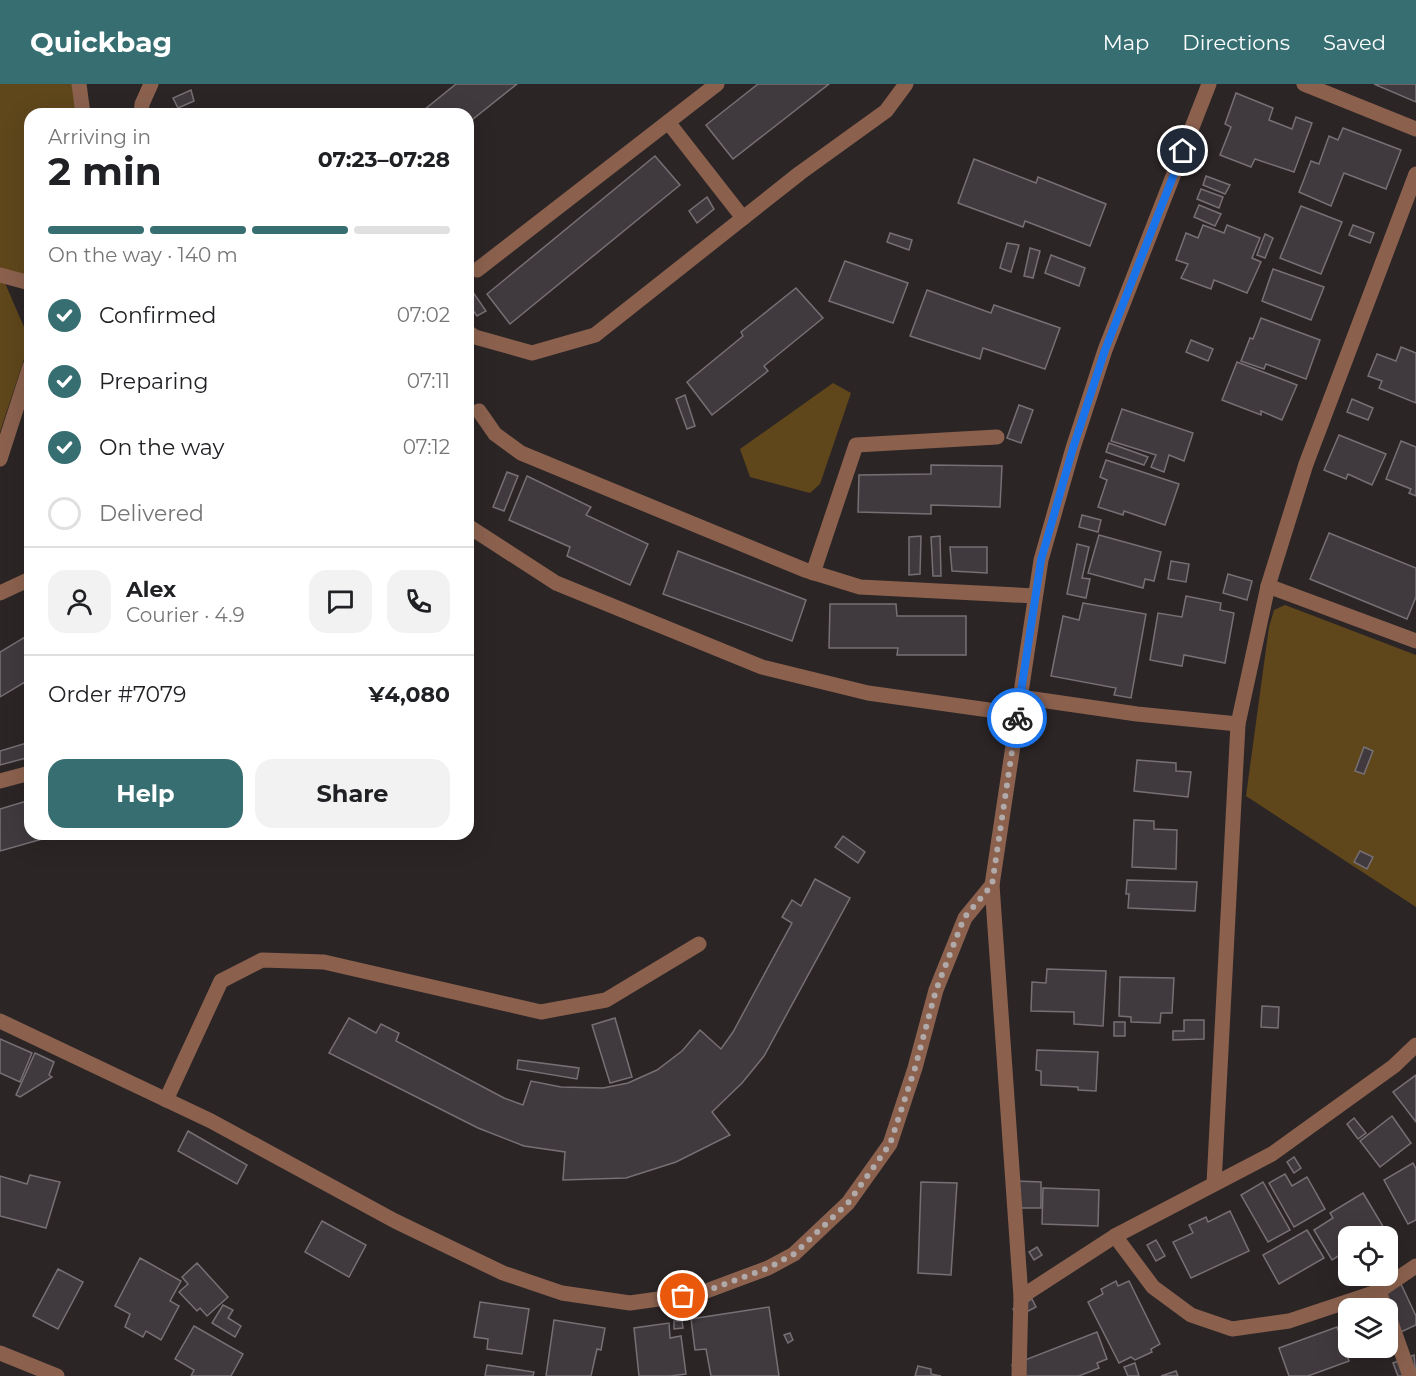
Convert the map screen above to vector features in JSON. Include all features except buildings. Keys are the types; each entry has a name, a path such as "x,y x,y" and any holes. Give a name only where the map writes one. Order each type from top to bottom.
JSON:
{"street":[{"path":"79,84 82,108"},
{"path":"142,108 151,84"},
{"path":"477,270 717,84"},
{"path":"474,336 532,353 596,335 800,173 886,111 906,84"},
{"path":"1019,1376 1021,1297 992,885 1044,548 1105,350 1209,84"},
{"path":"1304,84 1416,129"},
{"path":"669,122 743,218"},
{"path":"1214,1184 1238,724 1268,586 1306,464 1416,174"},
{"path":"0,275 24,281"},
{"path":"0,459 24,385"},
{"path":"479,411 495,434 521,453 813,573 860,586 1035,597"},
{"path":"813,573 856,445 997,437"},
{"path":"474,530 556,583 762,668 868,693 1018,714"},
{"path":"0,593 24,582"},
{"path":"1268,586 1416,641"},
{"path":"1020,697 1137,714 1238,724"},
{"path":"0,781 24,775"},
{"path":"0,1021 211,1121 395,1221 503,1273 562,1293 630,1303 701,1293 768,1268 794,1254 848,1203 890,1144 915,1068 936,990 960,928 964,918 992,885"},
{"path":"166,1100 221,981 262,960 324,962 541,1012 606,1000 699,944"},
{"path":"1021,1297 1115,1236 1272,1154 1394,1066 1416,1045"},
{"path":"1115,1236 1153,1287 1191,1315 1232,1329 1289,1321 1379,1291 1416,1266"},
{"path":"1379,1291 1381,1298"},
{"path":"1398,1342 1410,1376"},
{"path":"0,1353 57,1376"}],"shaded area":[{"path":"0,84 72,84 75,108 24,108 24,275 0,269"},
{"path":"0,281 5,283 24,327 24,359 0,432"},
{"path":"833,383 851,393 820,484 810,493 750,477 740,449"},
{"path":"1285,605 1416,655 1416,907 1246,796 1269,627 1274,610"}],"way so far":[{"path":"683,1296 701,1293 768,1268 794,1254 848,1203 890,1144 915,1068 936,990 964,918 992,885 1017,718"}],"route":[{"path":"1017,718 1041,560 1073,448 1105,350 1183,151"}]}
